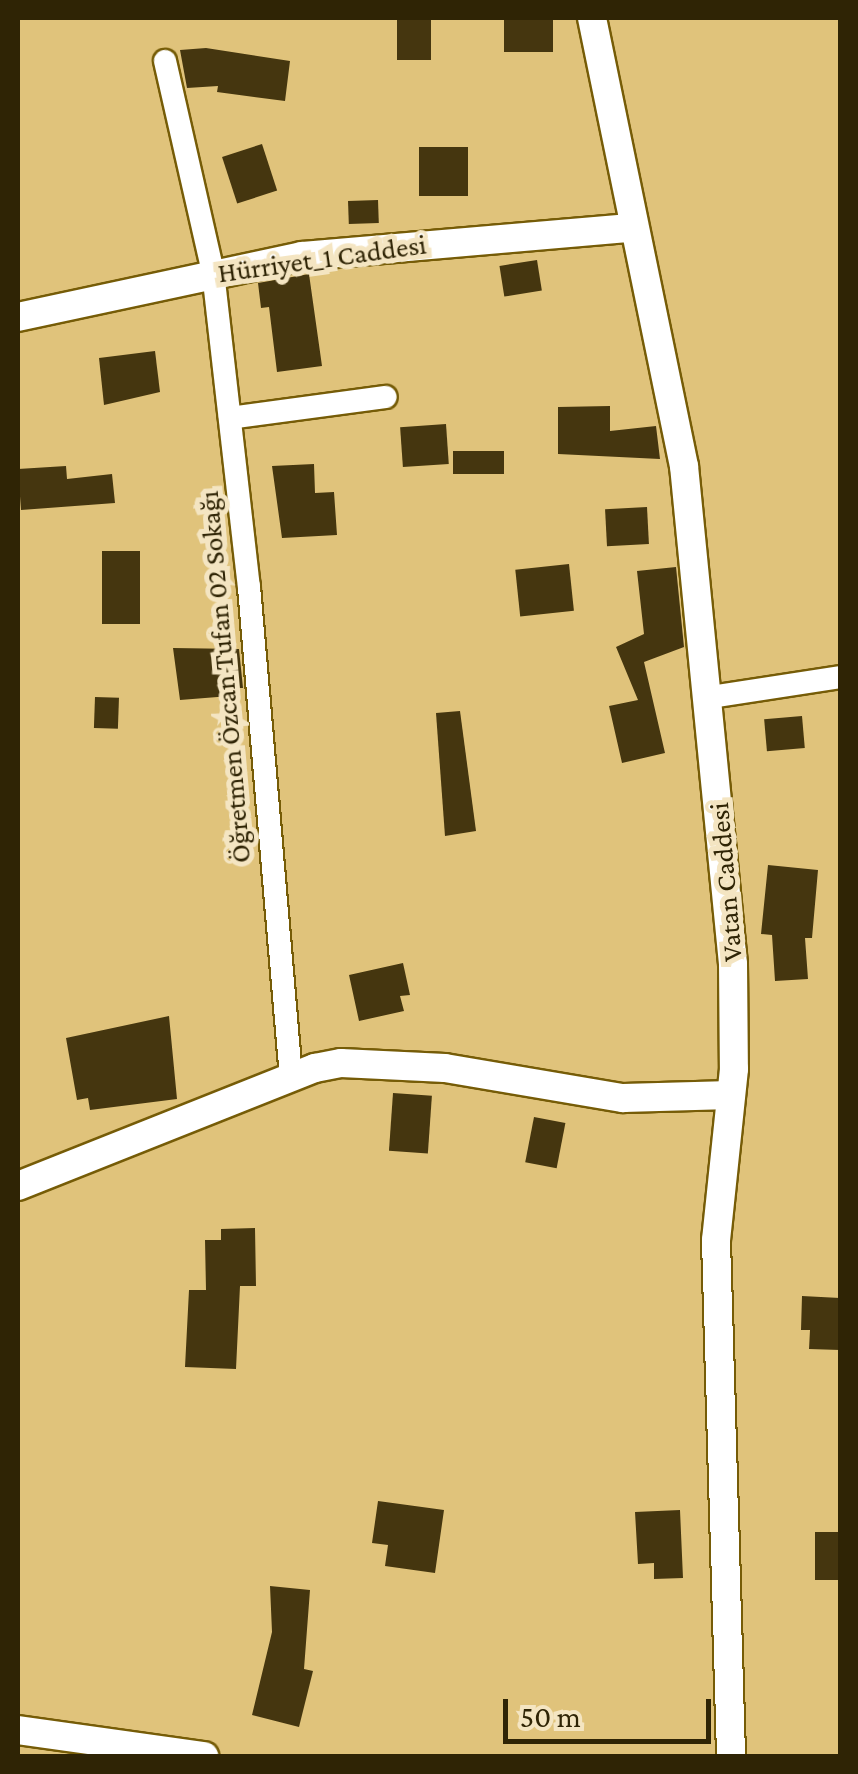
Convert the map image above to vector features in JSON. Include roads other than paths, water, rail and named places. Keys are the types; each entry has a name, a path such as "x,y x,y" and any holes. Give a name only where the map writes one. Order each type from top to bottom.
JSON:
{"street":[{"name":"Vatan Caddesi","path":"592,18 631,228 675,408 711,696 733,964 731,1095 716,1259 731,1756"},
{"name":"Öğretmen Özcan Tufan 02 Sokağı","path":"166,61 214,272 291,1077"},
{"name":"Hürriyet_1 Caddesi","path":"18,317 214,272 341,250 631,228"},
{"path":"230,418 386,397"},
{"path":"711,696 840,677"},
{"path":"18,1186 291,1077 372,1062 623,1098 731,1095"},
{"path":"18,1730 204,1756"}]}
